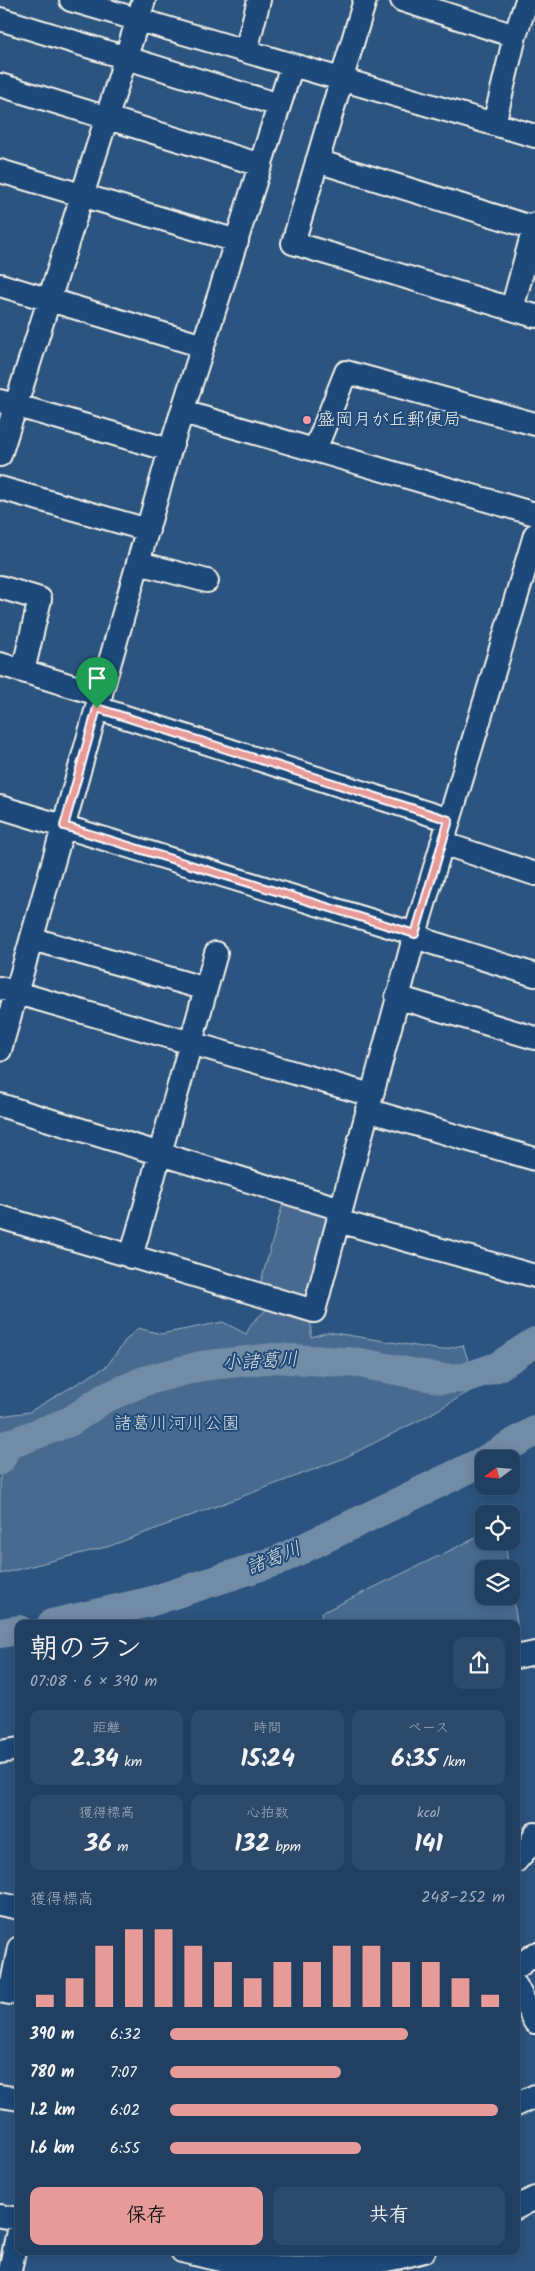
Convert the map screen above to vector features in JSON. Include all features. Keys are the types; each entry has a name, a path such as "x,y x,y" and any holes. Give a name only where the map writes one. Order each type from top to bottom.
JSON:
{"street":[{"path":"71,0 142,10 246,51 535,136"},
{"path":"246,51 259,0"},
{"path":"365,0 293,243 535,316"},
{"path":"402,0 515,36"},
{"path":"494,124 515,36 527,0"},
{"path":"0,455 8,403 50,300 142,10"},
{"path":"0,19 279,105"},
{"path":"0,1050 9,990 33,939 170,450 292,65"},
{"path":"0,85 260,165"},
{"path":"317,161 534,226 512,309"},
{"path":"0,171 237,241"},
{"path":"0,285 203,346"},
{"path":"315,450 346,372 535,424"},
{"path":"8,403 170,450"},
{"path":"183,412 535,514"},
{"path":"0,488 148,530"},
{"path":"0,1217 314,1311 415,934 535,535"},
{"path":"138,563 207,581"},
{"path":"0,587 40,599 23,671"},
{"path":"0,664 23,671 99,702 449,820"},
{"path":"0,807 415,934 430,942 535,975"},
{"path":"442,843 535,874"},
{"path":"33,939 206,989"},
{"path":"131,1257 216,953"},
{"path":"9,990 190,1043 535,1159"},
{"path":"398,997 535,1038"},
{"path":"0,1105 159,1154 339,1215 535,1276"},
{"path":"520,1656 535,1653"},
{"path":"0,1752 15,1750"},
{"path":"520,1856 531,1844 535,1834"},
{"path":"0,1904 15,1907"},
{"path":"520,1965 535,1954"},
{"path":"0,1991 10,1993 15,1968"},
{"path":"520,1994 535,2022"},
{"path":"0,2096 15,2098"},
{"path":"520,2103 535,2096"},
{"path":"520,2206 535,2198"},
{"path":"0,2216 15,2218"},
{"path":"10,2271 15,2245"},
{"path":"200,2255 263,2269 357,2266 406,2255"}],"green space":[{"path":"284,1200 331,1213 307,1302 259,1288"},
{"name":"諸葛川河川公園","path":"268,1308 311,1321 311,1337 328,1332 441,1350 463,1345 477,1387 424,1418 342,1459 110,1546 0,1574 0,1416 29,1412 107,1366 125,1341 138,1328 161,1334 223,1322 246,1334 252,1323"},
{"path":"475,1538 475,1550 506,1550 508,1560 475,1560 475,1605 514,1605 517,1620 322,1620 321,1613"}],"waterway":[{"name":"小諸葛川","path":"0,1460 7,1445 71,1421 103,1399 144,1381 201,1366 274,1358 360,1363 443,1379 464,1378 497,1367 535,1342"},
{"name":"諸葛川","path":"502,1450 535,1431"},
{"name":"諸葛川","path":"70,1620 149,1602 279,1560 475,1465"},
{"name":"諸葛川","path":"0,1633 15,1631"}],"place":[{"name":"盛岡月が丘郵便局","path":"307,420"}],"route":[{"path":"97,708 449,820 415,934 64,826 97,708"}]}
